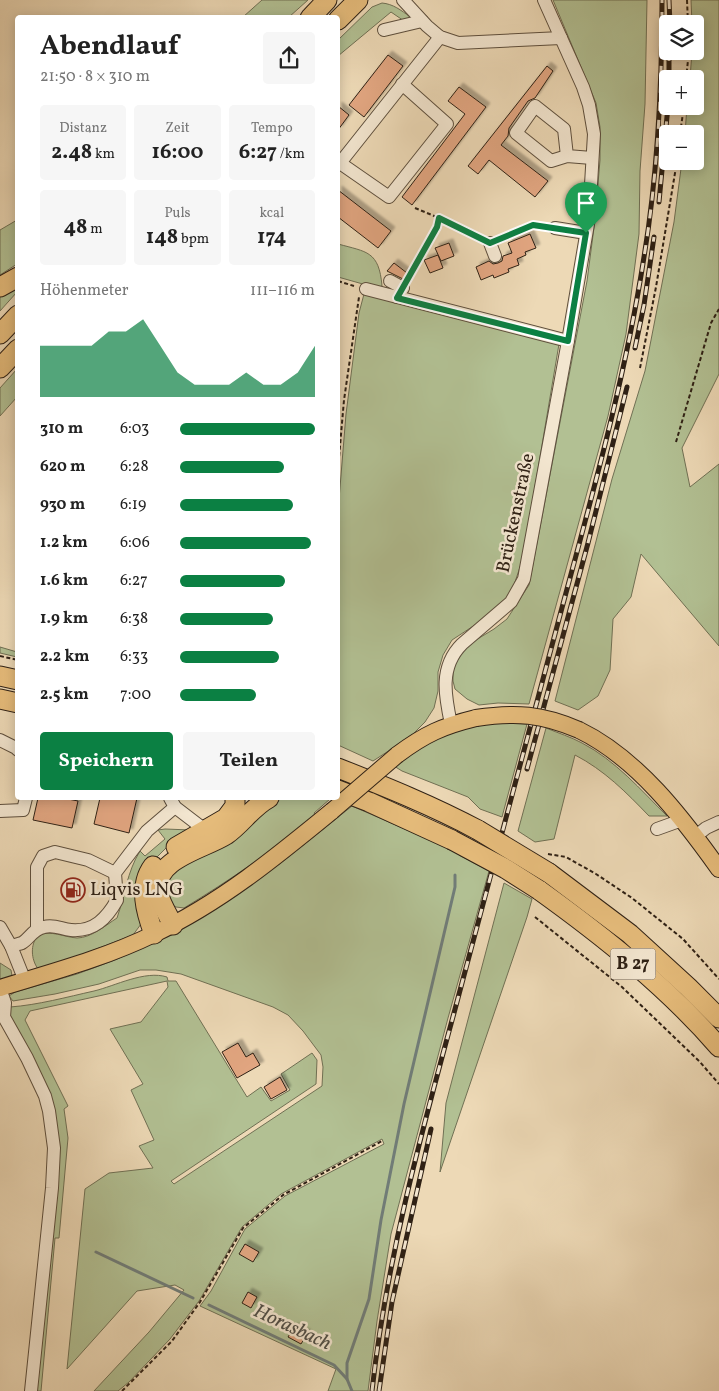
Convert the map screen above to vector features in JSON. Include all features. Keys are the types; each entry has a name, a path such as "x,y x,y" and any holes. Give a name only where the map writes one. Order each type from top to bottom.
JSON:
{"highway":[{"path":"313,15 327,0"},
{"path":"340,18 358,0"},
{"path":"0,287 15,280"},
{"path":"0,334 15,318"},
{"path":"0,368 15,352"},
{"path":"0,676 15,679"},
{"path":"0,699 15,702"},
{"name":"B 27","path":"340,769 442,811 478,830 549,873 630,934 719,1018"},
{"name":"B 27","path":"340,791 452,840 506,869 539,890 578,918 652,979 719,1047"},
{"path":"154,934 144,898 146,880 151,868 164,854 226,818 235,806 235,800"},
{"path":"173,925 158,894 158,882 163,871 172,862 224,836 267,800"},
{"path":"688,987 719,999"}],"main road":[{"path":"0,988 98,958 173,925 239,885 420,738 451,724 476,718 522,714 547,718 579,730 608,746 624,759 682,820 696,836 719,869"}],"street":[{"path":"403,0 440,37 458,42 561,38"},
{"name":"Brückenstraße","path":"451,724 444,683 455,651 511,602 524,579 589,218 594,134 589,105 583,87 544,0"},
{"path":"384,30 422,21"},
{"path":"340,162 440,37"},
{"path":"340,164 389,197 447,124 402,84"},
{"path":"567,156 564,129 535,106 516,133 551,161 567,156 592,158"},
{"path":"554,228 586,233"},
{"path":"490,243 495,256"},
{"path":"390,281 400,293"},
{"path":"363,289 400,293 568,341"},
{"path":"0,740 15,747"},
{"path":"0,811 23,810 26,800"},
{"path":"11,946 23,942 37,929 53,926 70,930 83,930 103,920 110,913 117,900 115,874 147,831 172,802 205,830"},
{"path":"658,829 682,820"},
{"path":"696,836 706,828 719,822"},
{"path":"37,929 37,867 43,856 55,852 88,860 115,874"},
{"path":"0,927 11,946 25,981"},
{"path":"0,988 5,1003 4,1017 27,1058 45,1096 54,1148 52,1188 31,1391"}],"path":[{"path":"687,0 688,15"},
{"path":"640,368 676,170"},
{"path":"415,208 490,243 533,225 554,228"},
{"path":"400,293 437,227 439,218"},
{"path":"340,282 363,289 344,400 340,446"},
{"path":"676,442 711,323 719,309"},
{"path":"0,656 15,659"},
{"path":"543,853 566,857 632,898 683,939 719,978"},
{"path":"535,917 622,986 700,1062 719,1084"},
{"path":"122,1391 172,1342 200,1302 243,1228 283,1195 382,1141"}],"green space":[{"path":"262,0 308,0 291,15 245,15"},
{"path":"553,0 647,0 645,104 640,171 639,234 626,334 608,416 529,704 498,703 479,705 467,699 455,689 453,668 466,646 507,619 529,585 587,281 595,220 600,160 600,127 596,103"},
{"path":"691,0 719,0 719,374 682,448 690,487 719,464 719,646 641,554 631,597 613,619 610,670 598,696 578,710 555,701 612,479 645,371 674,222 681,170 704,170 704,125 686,125 686,115 704,115 704,70 691,70 691,60 704,60 704,15 692,15"},
{"path":"382,3 386,4 393,6 410,17 407,23 391,12 340,54 340,38 372,7"},
{"path":"15,221 15,265 0,275 0,230"},
{"path":"340,245 357,249 374,259 378,266 382,286 377,288 340,278"},
{"path":"15,285 15,294 0,311 0,293"},
{"path":"364,294 559,344 523,558 511,594 481,621 452,640 443,655 438,672 438,691 434,708 425,722 410,737 373,761 340,746 340,488 346,414 359,313"},
{"path":"15,371 15,399 0,416 0,388"},
{"path":"0,647 15,651 15,657 0,653"},
{"path":"486,724 527,724 502,817 480,809 468,797 402,771 394,766 424,745 449,732"},
{"path":"546,728 578,741 606,758 667,816 649,816 605,775 575,755 554,839 535,842 518,831"},
{"path":"271,800 329,800 314,813 316,816 268,853 184,908 168,903 165,878"},
{"path":"352,806 460,853 459,855 489,871 391,1234 368,1391 328,1391 336,1369 200,1306 211,1291 245,1229 285,1196 384,1144 382,1139 281,1194 242,1227 199,1301 170,1339 118,1391 94,1391 149,1332 184,1290 175,1285 137,1291 67,1369 85,1189 109,1173 153,1168 139,1146 154,1140 131,1090 143,1084 110,1029 141,1022 168,987 167,981 30,1011 25,1020 68,1106 64,1109 68,1138 59,1238 55,1238 41,1391 35,1391 56,1130 8,1018 10,1007 42,1003 94,991 140,977 158,975 167,977 168,981 176,981 247,1097 261,1087 271,1101 290,1090 281,1074 312,1053 317,1060 316,1084 171,1181 174,1184 322,1086 323,1067 321,1055 288,1015 273,1007 181,974 156,970 140,970 99,984 55,994 13,1001 9,996 15,992 77,974 115,960 159,940 236,895 282,862"},
{"path":"158,830 191,830 170,844 149,865 141,924 133,935 38,969 32,952 38,935 48,933 77,938 88,936 117,918 129,875 140,851 145,856 165,839"},
{"path":"504,883 532,899 440,1172 446,1103"},
{"path":"0,963 11,970 12,976 0,980"}],"building":[{"path":"388,55 403,66 364,117 349,105"},
{"path":"547,66 553,71 535,98 528,101 509,128 508,136 501,145 548,181 535,197 489,160 478,174 468,166"},
{"path":"459,87 486,107 412,205 402,197 465,114 448,101"},
{"path":"340,108 349,115 340,127"},
{"path":"340,192 391,231 378,248 340,219"},
{"path":"530,234 536,248 525,252 526,255 517,259 519,265 508,269 509,272 494,278 493,275 481,280 476,267 489,261 493,264 502,261 503,256 512,253 508,243"},
{"path":"449,243 454,256 441,261 435,248"},
{"path":"438,255 443,268 430,273 424,260"},
{"path":"394,263 407,273 403,279 387,271"},
{"path":"38,800 78,801 72,828 33,820"},
{"path":"100,800 137,800 129,833 94,824"},
{"path":"238,1043 246,1057 253,1053 260,1065 237,1078 222,1052"},
{"path":"280,1077 287,1090 271,1099 264,1087"},
{"path":"245,1244 259,1252 253,1262 239,1254"},
{"path":"248,1292 257,1297 251,1308 242,1303"},
{"path":"294,1327 307,1334 301,1344 288,1337"}],"waterway":[{"path":"347,1379 347,1363 369,1299 381,1220 404,1104 455,887 455,875"},
{"name":"Horasbach","path":"96,1252 193,1298"},
{"name":"Horasbach","path":"209,1305 334,1365 347,1379 352,1391"}],"railway":[{"path":"372,1391 378,1343 395,1248 417,1154 595,484 627,349 644,257 653,193 660,97 662,0"},
{"path":"669,0 670,15"},
{"path":"669,60 669,70"},
{"path":"659,202 667,115"},
{"path":"635,348 644,305 654,237"},
{"path":"527,769 588,543 627,387"},
{"path":"379,1391 392,1302 431,1129"}],"place":[{"name":"Liqvis LNG","path":"73,890"}],"route":[{"path":"439,218 490,243 533,225 586,233 568,341 397,298 437,227 439,218"}]}
